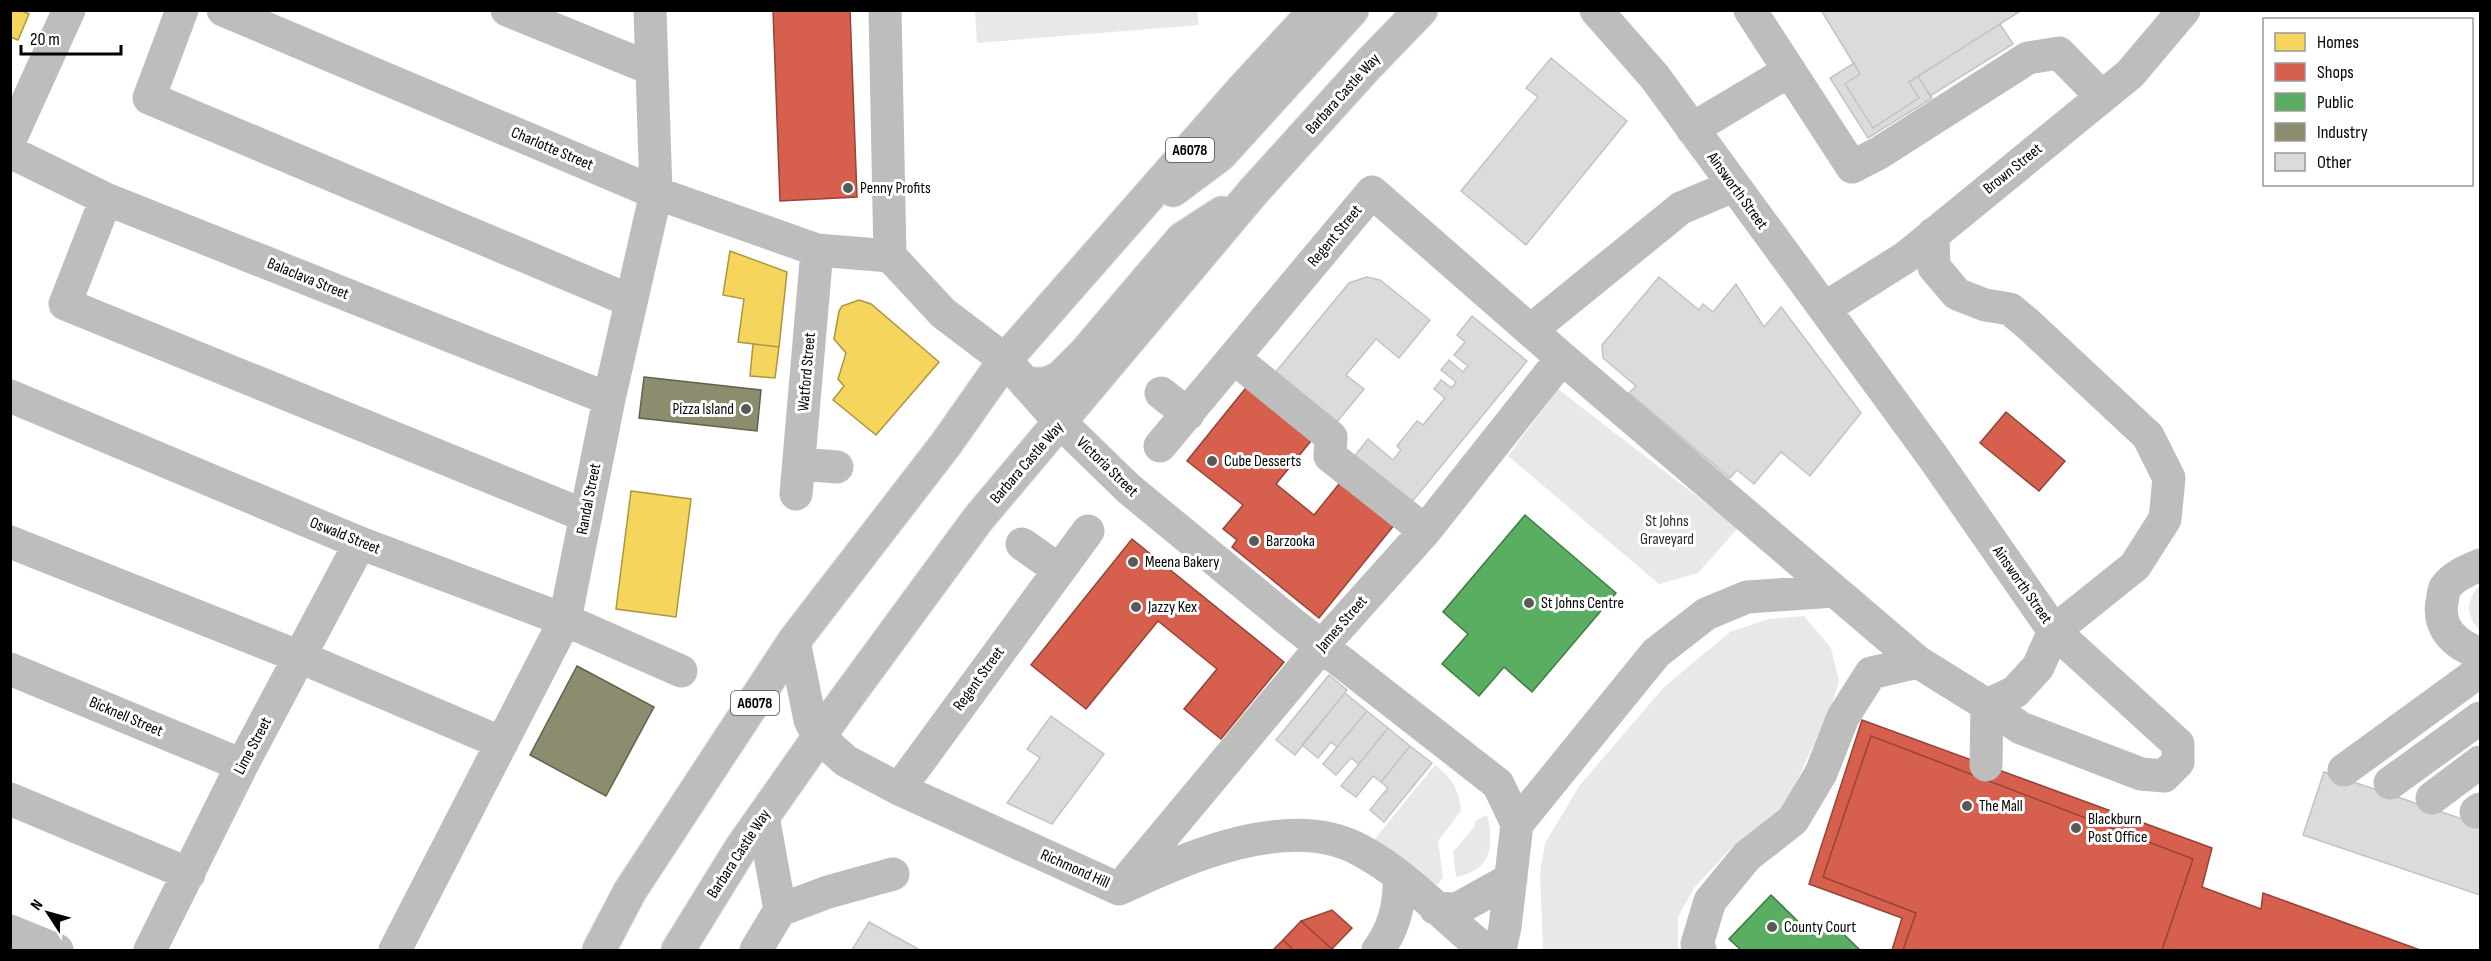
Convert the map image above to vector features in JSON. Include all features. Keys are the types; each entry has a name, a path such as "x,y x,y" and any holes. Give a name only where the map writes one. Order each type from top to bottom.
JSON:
{"main road":[{"path":"10,140 69,10"},
{"path":"182,10 149,98 631,301"},
{"name":"Charlotte Street","path":"223,10 656,193 817,250 890,256"},
{"path":"507,10 652,69"},
{"name":"Randal Street","path":"395,951 565,620 609,399 656,193 650,10"},
{"path":"885,10 890,256"},
{"name":"A6078","path":"598,951 630,891 794,641 946,444 1005,360 1316,10"},
{"path":"1125,224 1220,155 1352,10"},
{"name":"Barbara Castle Way","path":"678,951 763,816 978,519 1253,192 1421,10"},
{"name":"Ainsworth Street","path":"1596,10 1654,75 1933,457 2054,631 2038,667 2015,692 1987,705"},
{"path":"1750,10 1852,167 1879,153 2028,58 2059,53 2102,98"},
{"name":"Brown Street","path":"1825,308 1906,257 2102,98 2130,74 2184,10"},
{"path":"1692,129 1789,71"},
{"name":"Balaclava Street","path":"10,152 106,199 609,399"},
{"path":"1733,186 1681,208 1530,330 1918,662 2022,728 2141,774 2163,777 2178,762 2178,744 2054,631 2134,566 2165,519 2169,478 2148,436 2028,324 2010,309 1985,305 1957,294 1934,267 1934,234"},
{"path":"1027,384 1046,384 1060,378 1085,353 1182,239 1253,192"},
{"name":"Regent Street","path":"1160,446 1372,192 1530,330"},
{"path":"106,199 65,304 586,516"},
{"name":"Watford Street","path":"817,250 798,479 837,467"},
{"name":"Victoria Street","path":"890,256 943,313 1005,360 1061,423 1129,489 1321,647 1498,784 1517,824"},
{"path":"1234,358 1331,437 1330,456 1425,531"},
{"name":"James Street","path":"1119,889 1149,857 1321,647 1425,531 1562,358"},
{"path":"1161,393 1188,414"},
{"name":"Oswald Street","path":"10,396 360,543 565,620 681,671"},
{"name":"Regent Street","path":"899,789 1089,531"},
{"path":"10,542 300,657 502,743"},
{"name":"Lime Street","path":"150,951 242,765 360,543"},
{"path":"1022,544 1059,570"},
{"path":"2481,565 2463,572 2445,589 2440,612 2445,630 2464,648 2481,653"},
{"path":"1500,951 1517,824 1656,653 1707,614 1747,597 1834,591"},
{"name":"Richmond Hill","path":"794,641 810,720 819,737 846,761 899,789 1119,889 1169,865 1263,838 1297,835 1337,840 1359,849 1398,877 1485,951"},
{"path":"1700,951 1697,945 1710,901 1747,856 1793,820 1821,773 1843,717 1871,673 1918,662"},
{"name":"Bicknell Street","path":"10,669 242,765"},
{"path":"2426,792 2481,672"},
{"path":"2426,792 2481,695"},
{"path":"1986,765 1987,705"},
{"path":"2426,792 2481,718"},
{"path":"2426,792 2481,741"},
{"path":"2426,792 2481,762"},
{"path":"10,799 189,874"},
{"path":"763,816 780,910"},
{"path":"756,951 780,910 828,892 893,874"},
{"path":"1378,951 1389,937 1396,914 1398,877"},
{"path":"1435,908 1457,909 1511,879"},
{"path":"10,931 57,951"}],"green space":[{"path":"975,11 1197,11 1199,25 977,43"},
{"name":"St Johns Graveyard","path":"1558,389 1738,528 1698,573 1659,584 1508,456"},
{"path":"2480,585 2480,630 2472,619 2469,608 2472,596"},
{"path":"1804,616 1831,648 1839,681 1830,710 1783,810 1733,846 1694,888 1678,917 1678,950 1543,950 1540,873 1545,843 1580,785 1664,687 1730,632 1769,619"},
{"path":"1435,765 1454,785 1461,811 1438,841 1443,877 1438,885 1421,877 1374,840"},
{"path":"1487,815 1490,837 1488,855 1477,869 1456,877 1453,852 1475,826 1475,821"}],"building: Homes":[{"path":"10,10 20,10 29,14 18,40 10,37"},
{"path":"730,251 787,272 779,347 738,342 744,299 723,295"},
{"path":"859,300 871,304 939,362 876,435 833,400 844,386 838,379 846,353 834,339 839,311 842,306"},
{"path":"753,344 779,347 775,378 750,376"},
{"path":"631,491 691,499 676,617 616,609"}],"building: Shops":[{"path":"773,10 850,10 857,197 780,201"},
{"path":"1253,379 1319,431 1276,484 1314,515 1348,473 1395,524 1319,618 1232,547 1237,540 1223,529 1243,505 1187,461"},
{"path":"2006,412 2065,461 2039,491 1980,443"},
{"path":"1132,539 1284,662 1221,739 1184,709 1217,669 1158,621 1086,709 1031,665"},
{"name":"The Mall","path":"1862,720 2212,848 2202,887 2261,909 2263,893 2420,950 1892,950 1902,918 1809,884"},
{"name":"The Mall","path":"1871,736 2193,859 2162,950 1903,950 1916,913 1823,877"},
{"path":"1332,910 1352,928 1332,949 1301,921"},
{"path":"1301,921 1333,950 1294,950 1283,940"},
{"path":"1283,940 1294,950 1273,950"}],"building: Public":[{"name":"St Johns Centre","path":"1525,515 1616,593 1532,692 1504,667 1479,696 1442,664 1468,634 1443,612"},
{"name":"County Court","path":"1771,895 1812,935 1828,919 1860,950 1741,950 1729,939"}],"building: Industry":[{"path":"644,377 761,390 757,431 639,418"},
{"path":"577,666 654,707 606,796 530,755"}],"building: Other":[{"path":"1821,10 2022,10 1909,82 1919,98 1873,128 1845,84 1860,74"},
{"path":"2000,24 2013,44 1930,96 1918,76"},
{"path":"1551,58 1627,121 1526,245 1461,191 1538,97 1526,88"},
{"path":"1854,63 1860,74 1845,84 1873,128 1919,98 1909,82 1918,76 1932,98 1868,138 1830,78"},
{"path":"1367,277 1380,280 1430,320 1399,358 1376,339 1346,375 1364,389 1336,423 1275,373 1349,283"},
{"path":"1659,277 1699,310 1703,304 1713,312 1736,284 1764,327 1781,307 1861,413 1810,476 1781,452 1754,484 1737,470 1730,478 1629,393 1636,386 1603,358 1602,345"},
{"path":"1472,316 1527,361 1407,508 1350,462 1368,439 1393,460 1401,450 1397,446 1417,421 1423,425 1445,398 1434,389 1441,380 1452,388 1456,382 1441,370 1449,360 1463,372 1468,366 1454,355 1465,342 1457,335"},
{"path":"1329,675 1347,690 1295,755 1276,740"},
{"path":"1345,693 1367,711 1337,747 1331,742 1318,758 1302,745"},
{"path":"1367,711 1388,728 1359,764 1351,758 1336,775 1323,764"},
{"path":"1051,716 1104,754 1052,824 1007,803 1040,758 1027,749"},
{"path":"1388,728 1410,746 1381,782 1373,776 1356,797 1341,786"},
{"path":"1410,746 1432,763 1384,822 1370,810 1388,788 1381,782"},
{"path":"2324,772 2480,825 2480,895 2303,835"},
{"path":"869,922 920,950 852,950"}],"place":[{"name":"Penny Profits","path":"848,188"},
{"name":"Pizza Island","path":"746,409"},
{"name":"Cube Desserts","path":"1212,461"},
{"name":"Barzooka","path":"1254,541"},
{"name":"Meena Bakery","path":"1133,562"},
{"name":"St Johns Centre","path":"1529,603"},
{"name":"Jazzy Kex","path":"1136,607"},
{"name":"The Mall","path":"1967,806"},
{"name":"Blackburn Post Office","path":"2076,828"},
{"name":"County Court","path":"1772,927"}]}
